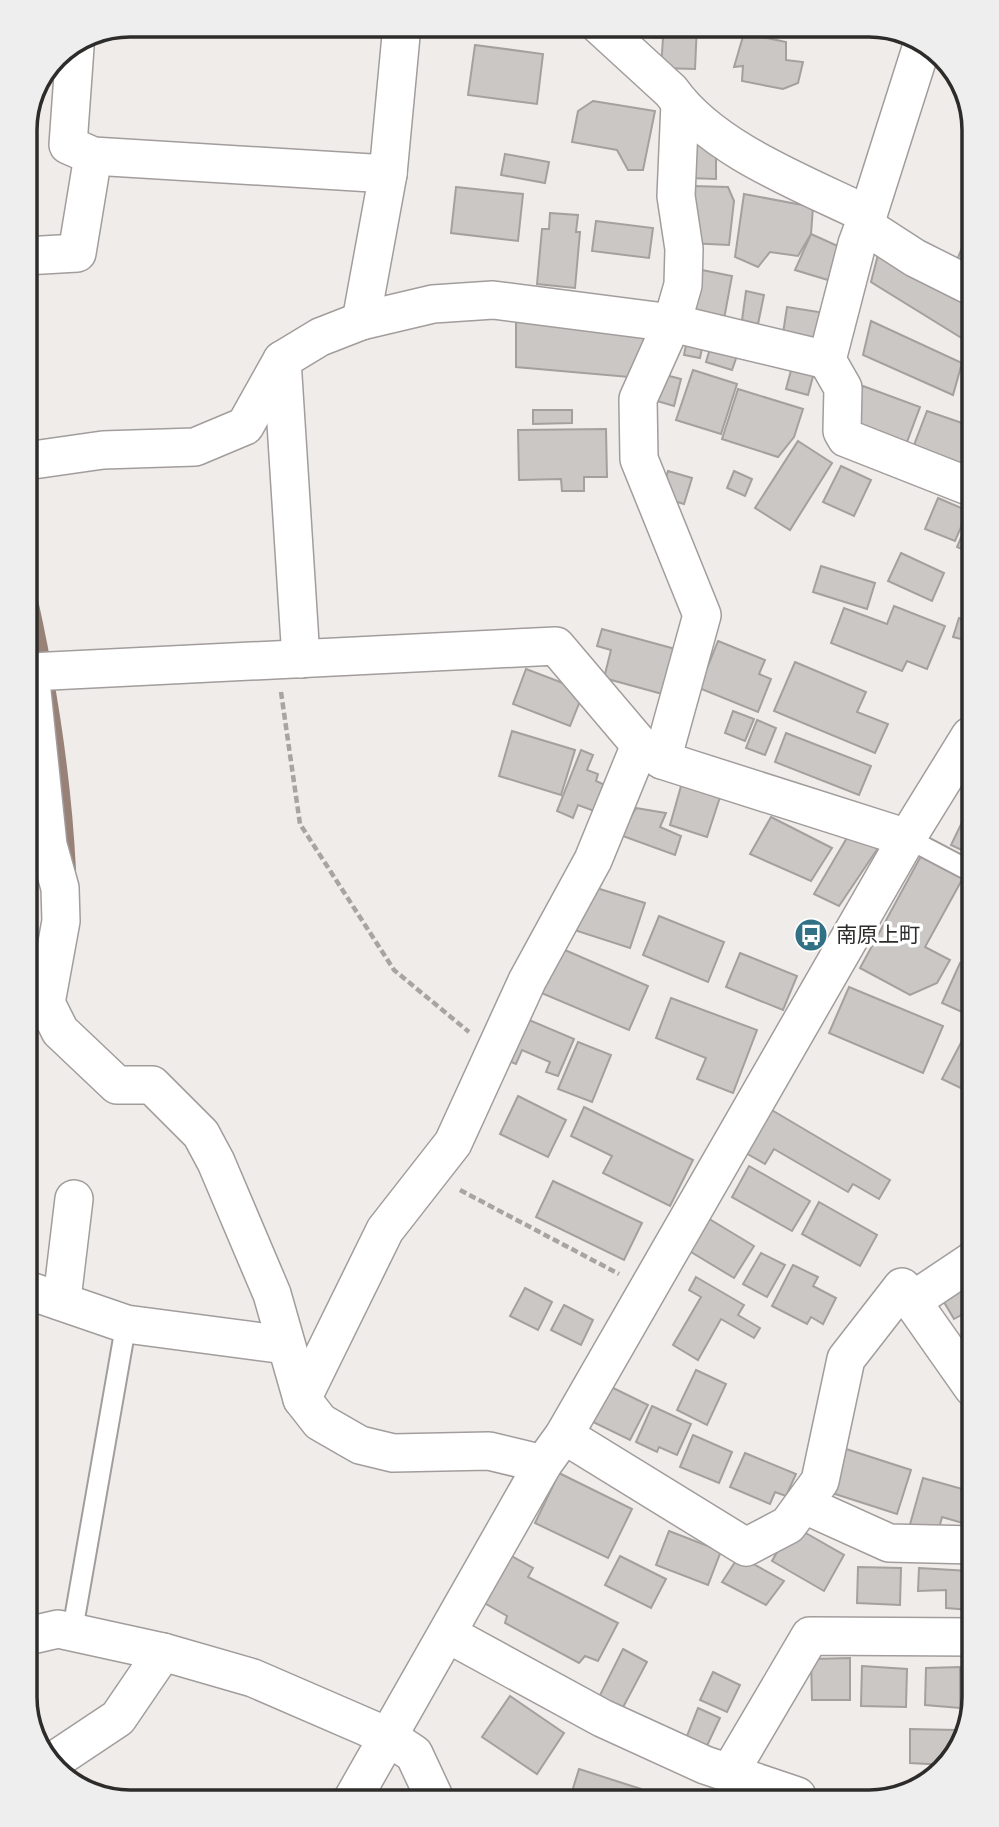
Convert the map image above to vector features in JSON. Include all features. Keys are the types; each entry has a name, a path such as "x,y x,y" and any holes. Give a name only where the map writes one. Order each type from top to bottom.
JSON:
{"street":[{"path":"361,321 388,174 401,37"},
{"path":"612,37 671,91 680,103 742,154 866,220 915,258 962,282"},
{"path":"920,52 857,244 827,360 843,388 842,430 846,438 962,484"},
{"path":"74,55 68,145 93,156 388,174"},
{"path":"302,1399 385,1230 453,1143 527,981 651,752 702,615 639,458 638,399 672,323 682,285 684,249 677,196 680,103"},
{"path":"37,255 78,253 93,156"},
{"path":"37,459 103,450 195,447 245,426 282,359 320,337 361,321 433,304 493,300 672,323 827,360"},
{"path":"282,359 289,659"},
{"path":"907,838 651,752 556,646 38,671 48,845 60,888 61,922 46,1003 40,1019 60,1031 117,1085 152,1085 201,1133 216,1161 272,1294 302,1399 320,1422 360,1445 393,1453 554,1449 746,1548 789,1525 820,1481 846,1359 902,1287 962,1372"},
{"path":"357,1790 907,838 962,749"},
{"path":"74,1199 46,1295 127,1324 285,1345"},
{"path":"912,1301 962,1268"},
{"path":"804,1506 889,1543 962,1545"},
{"path":"37,1634 58,1629 163,1653 253,1678 387,1736 414,1754 431,1790"},
{"path":"448,1634 602,1718 705,1765 780,1790"},
{"path":"730,1772 810,1636 962,1637"},
{"path":"59,1757 118,1718 163,1653"}],"lane":[{"path":"907,838 962,867"},
{"path":"72,1633 127,1324"}],"path":[{"path":"289,659 300,824 394,970 494,1053"},
{"path":"429,1173 647,1290"}],"building":[{"path":"641,37 696,37 695,69 661,68 663,38"},
{"path":"743,37 763,37 786,42 786,60 803,62 798,83 783,89 742,81 743,66 734,67"},
{"path":"475,45 543,54 537,104 468,95"},
{"path":"593,101 655,111 643,170 628,170 617,150 572,142 578,111"},
{"path":"689,145 716,145 716,179 689,178"},
{"path":"505,154 549,162 545,183 501,175"},
{"path":"692,186 728,187 734,201 729,245 688,243"},
{"path":"456,187 523,194 518,241 451,233"},
{"path":"744,194 813,207 811,234 798,256 770,252 758,267 735,257"},
{"path":"550,213 578,215 576,232 580,232 575,288 537,284 542,229 549,229"},
{"path":"596,221 653,228 649,258 592,251"},
{"path":"811,234 849,251 841,284 795,270"},
{"path":"881,243 962,298 962,338 871,282"},
{"path":"962,248 962,262 957,260"},
{"path":"692,268 732,276 724,319 683,311"},
{"path":"746,291 764,295 758,324 742,320"},
{"path":"787,307 825,313 821,346 782,340"},
{"path":"516,315 648,333 629,377 516,367"},
{"path":"871,321 962,363 953,395 863,355"},
{"path":"687,340 703,343 700,358 684,355"},
{"path":"712,342 739,350 732,370 706,362"},
{"path":"793,363 815,369 808,395 786,389"},
{"path":"693,370 737,384 721,434 676,420"},
{"path":"654,372 681,379 674,406 647,398"},
{"path":"863,386 920,407 904,450 847,428"},
{"path":"738,389 803,409 794,437 778,457 722,439"},
{"path":"533,410 572,410 572,423 533,424"},
{"path":"927,411 962,423 962,470 911,453"},
{"path":"606,429 607,477 584,477 584,491 562,491 561,479 519,480 518,430"},
{"path":"798,441 832,463 790,530 755,508"},
{"path":"841,466 871,480 854,516 823,502"},
{"path":"668,471 692,478 684,504 660,497"},
{"path":"734,471 752,479 745,496 727,488"},
{"path":"938,498 962,508 962,525 955,541 925,529"},
{"path":"962,535 962,549 957,547"},
{"path":"901,553 944,573 932,601 888,581"},
{"path":"821,566 875,583 867,609 813,592"},
{"path":"894,606 945,626 927,669 907,661 902,671 831,643 844,608 887,624"},
{"path":"959,618 962,619 962,639 953,637"},
{"path":"602,629 679,650 666,695 604,678 611,650 597,646"},
{"path":"718,641 765,660 759,674 771,679 758,712 699,688"},
{"path":"795,662 866,692 857,712 888,724 875,753 774,711"},
{"path":"526,669 584,691 570,726 513,704"},
{"path":"733,711 754,719 745,741 725,733"},
{"path":"757,720 776,728 765,755 746,748"},
{"path":"512,731 575,750 561,795 499,776"},
{"path":"786,733 871,766 859,795 775,762"},
{"path":"581,750 593,755 587,770 598,774 596,781 607,786 597,812 578,805 573,818 557,811"},
{"path":"683,779 722,791 707,837 670,825"},
{"path":"636,808 666,813 660,827 681,836 675,855 620,835"},
{"path":"771,817 832,848 811,881 750,854"},
{"path":"962,822 962,850 951,845"},
{"path":"848,836 878,848 839,906 814,894"},
{"path":"921,856 962,877 925,947 950,960 937,983 910,995 860,968"},
{"path":"590,886 645,903 630,948 571,929"},
{"path":"659,916 724,942 708,982 643,955"},
{"path":"551,944 648,986 629,1030 532,989"},
{"path":"740,953 797,976 783,1010 726,987"},
{"path":"960,963 962,964 962,1012 942,1003"},
{"path":"849,987 943,1026 923,1073 829,1033"},
{"path":"671,998 757,1030 733,1093 697,1079 706,1058 656,1038"},
{"path":"515,1014 574,1039 558,1076 546,1072 550,1062 522,1050 516,1064 497,1056"},
{"path":"962,1041 962,1089 942,1079"},
{"path":"578,1042 611,1055 592,1102 558,1089"},
{"path":"518,1096 566,1120 548,1157 500,1134"},
{"path":"584,1107 693,1160 670,1206 603,1173 612,1156 571,1136"},
{"path":"770,1109 890,1180 879,1199 853,1184 848,1192 774,1149 765,1164 744,1152"},
{"path":"749,1166 810,1201 792,1231 732,1197"},
{"path":"553,1181 642,1223 624,1260 536,1217"},
{"path":"819,1202 877,1235 860,1266 802,1234"},
{"path":"706,1217 754,1246 734,1278 686,1249"},
{"path":"761,1253 785,1265 767,1297 743,1284"},
{"path":"793,1265 818,1277 813,1286 836,1298 823,1324 811,1317 807,1324 772,1306"},
{"path":"696,1277 744,1305 738,1315 760,1328 754,1338 721,1319 698,1360 673,1345 701,1297 689,1290"},
{"path":"962,1285 962,1315 954,1319 941,1297"},
{"path":"525,1288 552,1302 538,1330 510,1316"},
{"path":"564,1305 593,1320 581,1345 551,1330"},
{"path":"696,1370 726,1384 707,1425 677,1410"},
{"path":"605,1384 648,1405 630,1440 587,1419"},
{"path":"652,1406 691,1424 677,1455 659,1447 657,1452 636,1442"},
{"path":"693,1435 732,1452 719,1483 680,1467"},
{"path":"843,1448 911,1470 897,1514 829,1492"},
{"path":"745,1453 796,1474 786,1496 775,1492 770,1504 730,1487"},
{"path":"559,1473 632,1509 608,1558 535,1523"},
{"path":"923,1478 962,1489 962,1523 942,1517 937,1536 909,1528"},
{"path":"669,1531 721,1551 708,1585 656,1565"},
{"path":"804,1532 844,1555 824,1591 772,1561 788,1533 799,1540"},
{"path":"508,1554 533,1568 528,1577 618,1623 598,1661 585,1656 579,1663 505,1623 507,1616 479,1600"},
{"path":"620,1556 666,1579 651,1608 605,1585"},
{"path":"739,1556 784,1581 766,1605 722,1582"},
{"path":"858,1567 901,1568 900,1605 857,1603"},
{"path":"919,1568 962,1571 962,1609 946,1608 946,1590 918,1591"},
{"path":"623,1649 647,1662 619,1715 596,1703"},
{"path":"850,1658 850,1700 812,1700 811,1659"},
{"path":"862,1666 907,1669 906,1707 861,1706"},
{"path":"960,1667 960,1708 925,1705 926,1668"},
{"path":"713,1672 740,1685 727,1712 700,1700"},
{"path":"510,1696 564,1733 537,1774 482,1737"},
{"path":"698,1708 720,1718 705,1750 685,1741"},
{"path":"910,1729 956,1730 947,1749 933,1764 910,1763"},
{"path":"579,1769 641,1789 641,1790 572,1790"}],"waterway":[{"path":"37,620 56,721 71,870"}],"place":[{"name":"南原上町","path":"811,935"}]}
